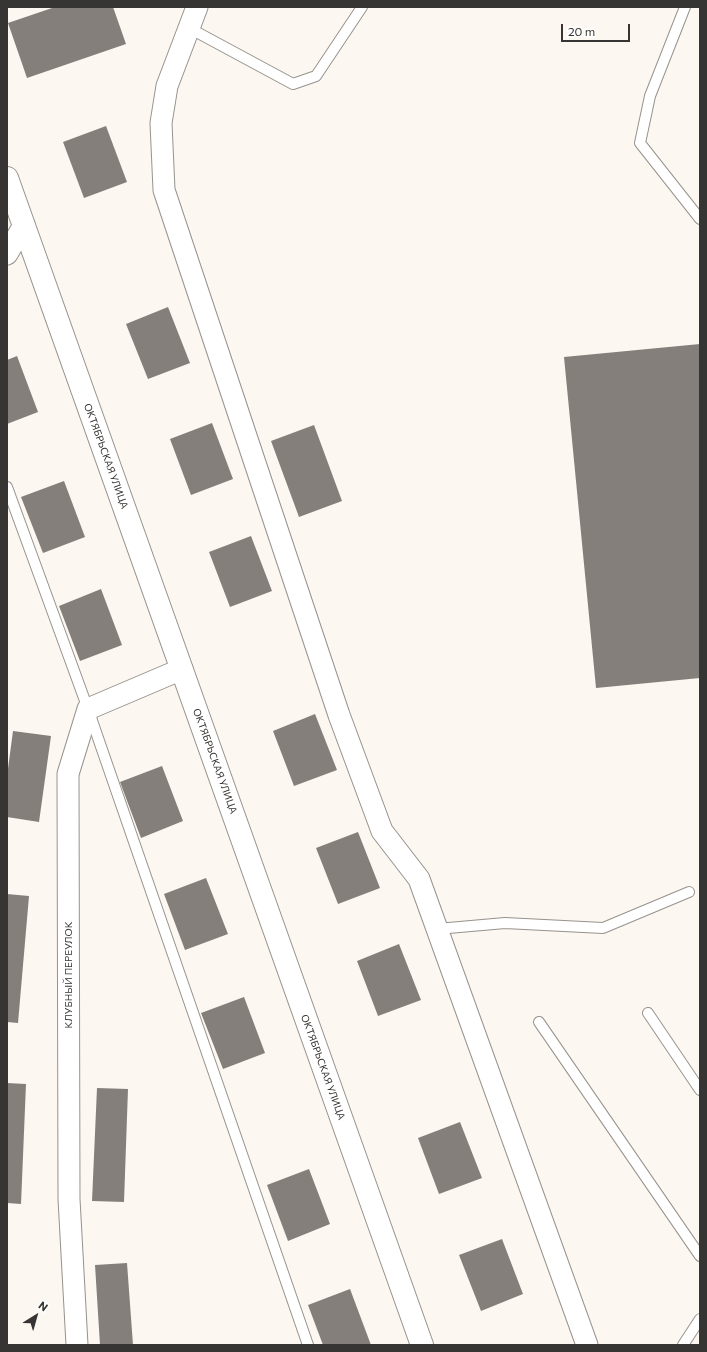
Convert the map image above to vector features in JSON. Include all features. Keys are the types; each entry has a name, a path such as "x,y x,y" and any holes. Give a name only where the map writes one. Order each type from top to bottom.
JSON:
{"street":[{"path":"198,7 167,86 161,123 164,190 345,730 382,831 419,879 587,1345"},
{"name":"ОКТЯБРЬСКАЯ УЛИЦА","path":"7,178 422,1345"},
{"path":"7,254 24,225"},
{"path":"88,710 182,669"},
{"name":"КЛУБНЫЙ ПЕРЕУЛОК","path":"77,1345 70,1200 68,774 88,710"}],"lane":[{"path":"189,28 293,84 316,76 362,7"},
{"path":"685,7 650,96 640,143 700,219"},
{"path":"7,487 88,710 308,1345"},
{"path":"437,929 505,923 603,928 689,892"},
{"path":"648,1013 700,1090"},
{"path":"539,1022 700,1256"},
{"path":"683,1345 700,1319"}],"building":[{"path":"55,7 113,7 126,44 27,78 8,23"},
{"path":"106,126 127,182 84,198 63,142"},
{"path":"168,307 190,363 148,379 126,324"},
{"path":"700,344 700,678 596,688 564,357"},
{"path":"17,356 38,412 7,424 7,360"},
{"path":"212,423 233,479 191,495 170,439"},
{"path":"314,425 342,501 299,517 271,441"},
{"path":"64,481 85,537 43,553 21,497"},
{"path":"251,536 272,591 230,607 209,552"},
{"path":"101,589 122,645 80,661 59,606"},
{"path":"315,714 337,770 294,786 273,731"},
{"path":"13,731 51,736 39,822 7,817 7,776"},
{"path":"162,766 183,821 141,838 120,782"},
{"path":"358,832 380,888 338,904 316,848"},
{"path":"206,878 228,934 185,950 164,894"},
{"path":"7,894 29,896 18,1023 7,1022"},
{"path":"399,944 421,1000 378,1016 357,961"},
{"path":"244,997 265,1053 223,1069 201,1013"},
{"path":"7,1083 26,1084 21,1204 7,1203"},
{"path":"97,1088 128,1089 124,1202 92,1201"},
{"path":"460,1122 482,1178 439,1194 418,1138"},
{"path":"309,1169 330,1224 288,1241 267,1185"},
{"path":"502,1239 523,1294 481,1311 459,1255"},
{"path":"127,1263 133,1345 100,1345 95,1265"},
{"path":"350,1289 371,1345 323,1345 308,1305"}]}
